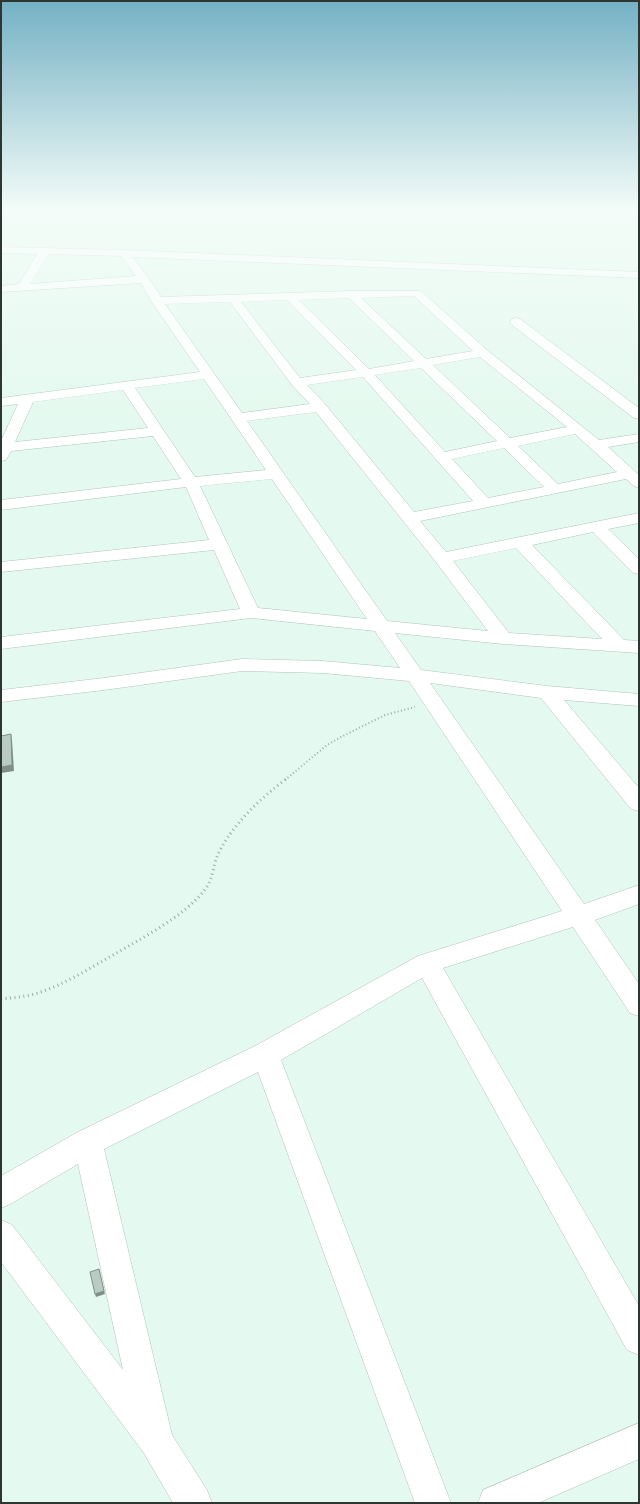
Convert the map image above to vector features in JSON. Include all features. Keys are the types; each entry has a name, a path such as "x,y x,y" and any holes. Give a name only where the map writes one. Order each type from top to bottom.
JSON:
{"street":[{"path":"22,288 26,281"},
{"path":"1,289 114,281"},
{"path":"145,281 639,1005"},
{"path":"158,301 234,300 351,294 417,293 483,353 578,429 634,478"},
{"path":"351,294 555,489"},
{"path":"290,297 366,374 484,503"},
{"path":"234,300 297,382 320,407 442,558 503,638"},
{"path":"516,322 639,415"},
{"path":"297,382 366,374 483,353"},
{"path":"1,402 208,375"},
{"path":"127,386 191,482 251,613"},
{"path":"4,452 28,398"},
{"path":"238,418 320,407"},
{"path":"441,457 578,429"},
{"path":"4,452 157,431"},
{"path":"596,445 639,438"},
{"path":"1,505 191,482 276,474"},
{"path":"410,518 555,489 634,478"},
{"path":"442,558 639,518"},
{"path":"597,527 639,569"},
{"path":"520,542 619,646"},
{"path":"1,567 220,544"},
{"path":"1,643 251,613 503,638 639,647"},
{"path":"1,696 104,684 242,665 323,667 415,675 547,692 639,700"},
{"path":"547,692 639,803"},
{"path":"1,1193 88,1142 265,1055 427,963 578,916 639,894"},
{"path":"427,963 639,1338"},
{"path":"265,1055 433,1503"},
{"path":"88,1142 156,1441"},
{"path":"1,1236 156,1441 194,1503"},
{"path":"496,1503 639,1441"}],"path":[{"path":"1,999 31,995 66,982 167,922 198,898 206,888 212,877 218,853 239,821 264,796 307,763 327,745 351,731 385,715 433,702"}],"building":[{"path":"11,734 12,765 1,767 1,736"},
{"path":"99,1269 104,1291 95,1294 90,1272"}]}
